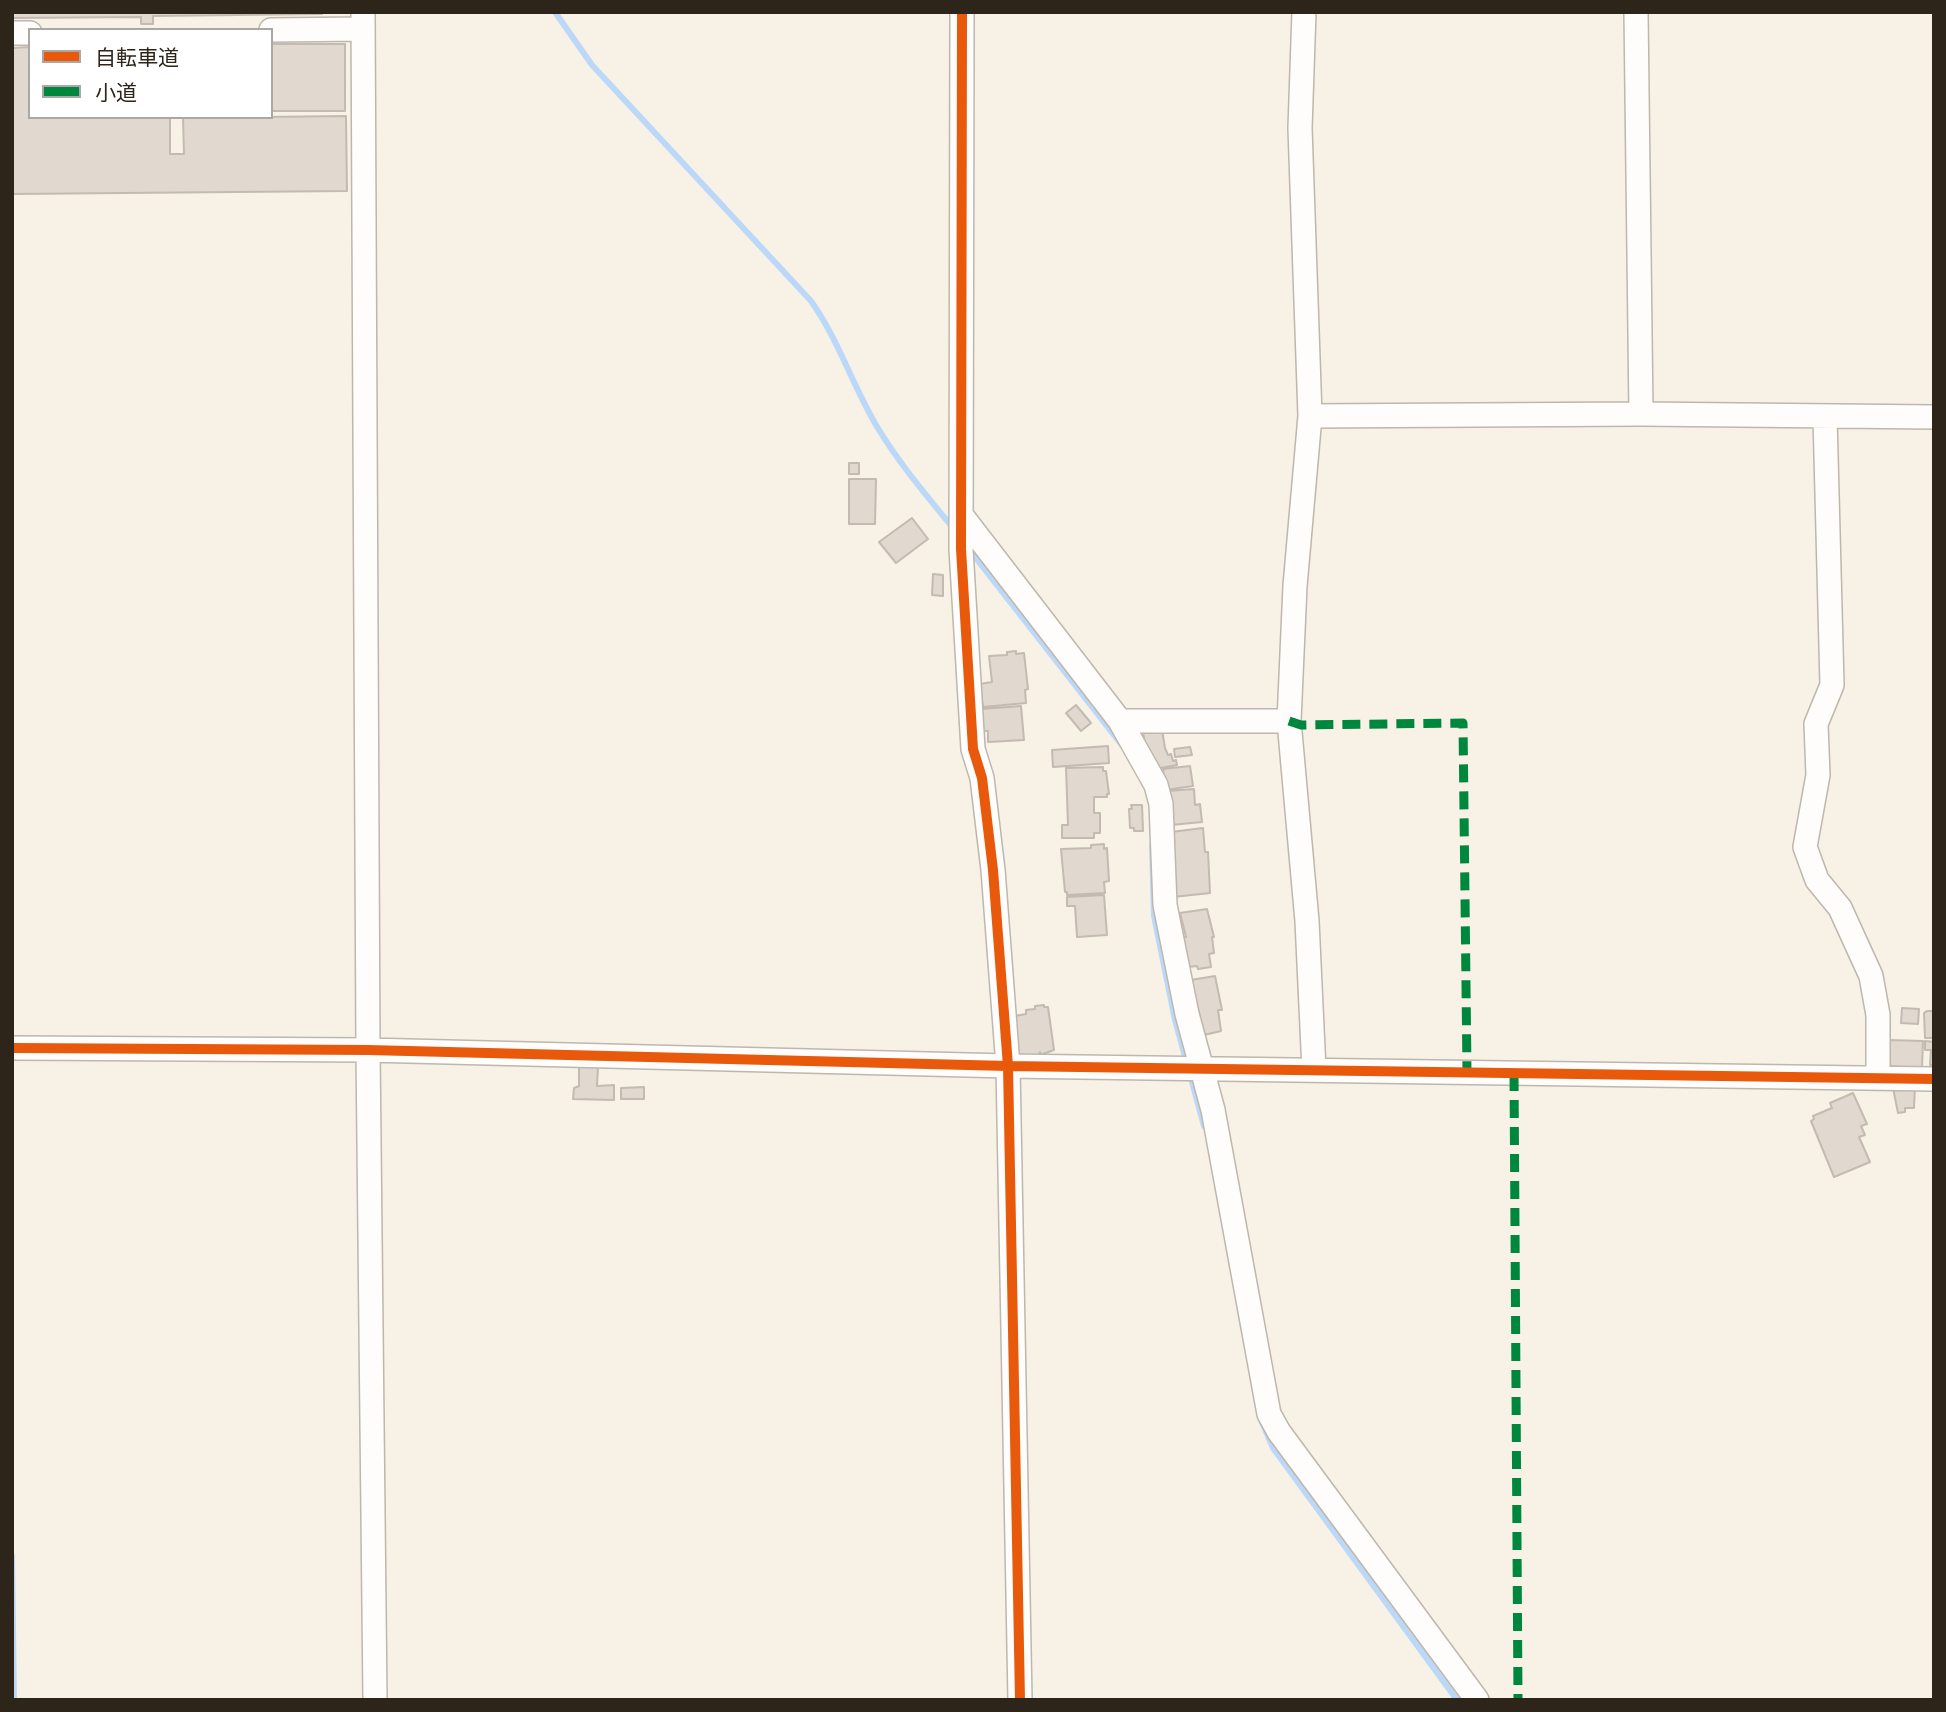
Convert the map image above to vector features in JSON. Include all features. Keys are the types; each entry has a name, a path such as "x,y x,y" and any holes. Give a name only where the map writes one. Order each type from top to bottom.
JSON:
{"street":[{"path":"962,12 961,531 974,750 982,778 993,870 1008,1066 1020,1700"},
{"path":"1304,12 1300,128 1310,416 1295,586 1289,721 1307,921 1314,1070"},
{"path":"1636,12 1641,414"},
{"path":"273,30 363,21 368,1050 375,1700"},
{"path":"1310,416 1934,416"},
{"path":"1825,417 1832,685 1816,724 1818,775 1805,847 1817,880 1840,908 1871,976 1878,1015 1878,1077"},
{"path":"961,531 1120,721 1156,785 1161,804 1165,905 1186,1014 1192,1068 1213,1110 1269,1414 1279,1432 1477,1700"},
{"path":"1120,721 1289,721"},
{"path":"12,1048 368,1050 1008,1066 1934,1079"}],"building":[{"path":"12,12 322,14 153,16 153,24 141,24 141,17 12,18"},
{"path":"273,44 345,44 345,111 273,111"},
{"path":"28,47 28,119 170,119 170,154 184,154 183,119 346,116 347,191 12,194 12,48"},
{"path":"849,463 859,463 859,474 849,474"},
{"path":"849,479 876,479 875,524 849,524"},
{"path":"912,518 928,539 896,563 879,542"},
{"path":"933,574 943,575 943,596 932,595"},
{"path":"1016,651 1016,654 1024,653 1028,689 1025,690 1026,703 983,707 980,684 992,682 989,656 1007,655 1007,652"},
{"path":"1076,705 1091,723 1081,731 1066,713"},
{"path":"1021,706 1024,740 988,742 988,731 983,731 981,709"},
{"path":"1162,730 1168,755 1171,754 1177,765 1155,769 1153,757 1149,757 1147,752 1143,733"},
{"path":"1108,746 1109,763 1053,767 1052,750"},
{"path":"1190,747 1192,755 1175,757 1174,749"},
{"path":"1190,766 1193,786 1165,790 1163,769"},
{"path":"1103,767 1109,794 1107,797 1094,797 1094,813 1100,813 1100,833 1094,833 1094,838 1062,838 1062,825 1068,825 1066,768"},
{"path":"1194,789 1195,805 1200,804 1202,822 1171,825 1168,791"},
{"path":"1131,805 1142,805 1143,831 1130,828"},
{"path":"1203,828 1205,852 1208,852 1210,893 1173,897 1170,872 1175,872 1171,832"},
{"path":"1104,844 1104,849 1107,848 1109,881 1104,882 1105,893 1067,895 1061,849 1091,848 1091,845"},
{"path":"1104,895 1107,935 1077,937 1075,906 1067,906 1067,897"},
{"path":"1207,909 1214,937 1214,953 1209,954 1211,967 1187,967 1181,938 1186,937 1180,913"},
{"path":"1215,976 1222,1010 1218,1010 1221,1031 1204,1035 1191,980"},
{"path":"1035,1006 1048,1007 1054,1050 1040,1055 1040,1052 1038,1055 1018,1055 1015,1016 1026,1014 1026,1010 1035,1009"},
{"path":"1902,1008 1919,1009 1918,1024 1901,1023"},
{"path":"1934,1011 1934,1038 1925,1038 1924,1013"},
{"path":"1889,1040 1923,1041 1922,1068 1888,1066"},
{"path":"1925,1041 1934,1042 1934,1065 1930,1065 1931,1050 1925,1050"},
{"path":"579,1065 598,1066 597,1086 614,1085 614,1100 573,1099 574,1088 579,1086"},
{"path":"1894,1085 1915,1086 1914,1108 1905,1108 1905,1112 1898,1113"},
{"path":"644,1087 644,1099 621,1099 621,1088"},
{"path":"1853,1093 1867,1124 1861,1126 1865,1135 1859,1137 1870,1162 1834,1177 1811,1121 1813,1116 1832,1108 1830,1103"}],"waterway":[{"path":"555,12 592,65 811,301 885,439 953,528"},
{"path":"968,548 1121,744"},
{"path":"1152,845 1154,916 1175,1020 1204,1126"},
{"path":"1262,1422 1273,1448 1457,1700"},
{"path":"12,1556 14,1700"}],"marked path":[{"path":"1289,721 1301,725 1463,723 1467,1072"},
{"path":"1514,1073 1518,1700"}],"cycle path":[{"path":"962,12 961,549 973,749 982,778 993,870 1008,1066 1020,1700"},
{"path":"12,1048 368,1050 1008,1066 1934,1079"}]}
